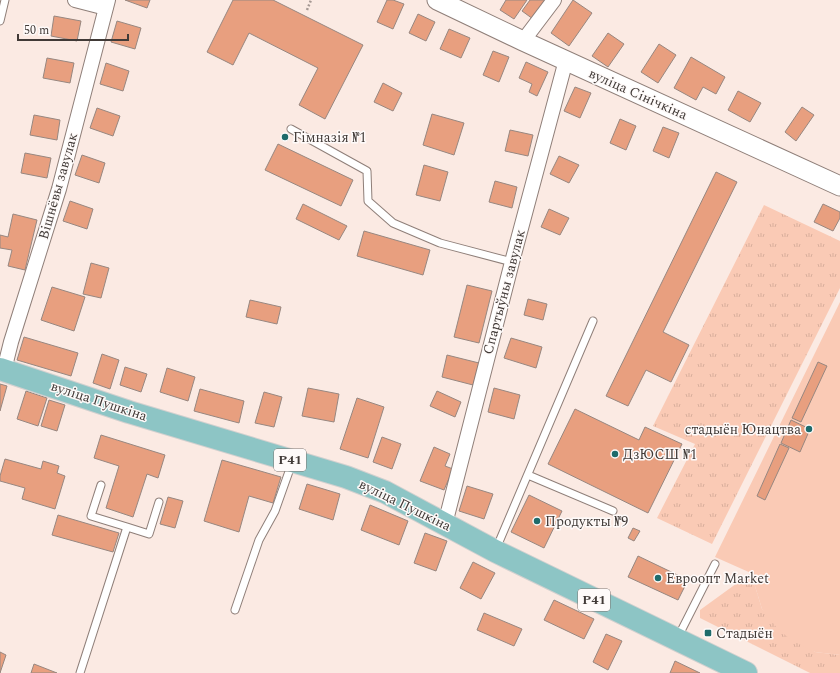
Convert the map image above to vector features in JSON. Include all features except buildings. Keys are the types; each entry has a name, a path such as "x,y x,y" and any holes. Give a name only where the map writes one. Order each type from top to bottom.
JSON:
{"main road":[{"name":"вуліца Пушкіна","path":"2,370 136,414 346,476 385,492 495,552 740,672"}],"street":[{"path":"75,0 107,4"},
{"name":"вуліца Сінічкіна","path":"437,0 840,186"},
{"path":"523,41 554,0"},
{"name":"Вішнёвы завулак","path":"2,370 59,189 107,4"},
{"name":"Спартыўны завулак","path":"445,524 512,262 566,60"}],"lane":[{"path":"0,21 5,0"},
{"path":"290,129 367,171 368,201 393,223 440,243 512,262"},
{"path":"495,552 593,321"},
{"path":"235,610 259,540 275,511 293,460"},
{"path":"528,475 613,511"},
{"path":"101,484 91,516 149,534 159,502"},
{"path":"80,673 127,527"},
{"path":"676,640 714,564"}],"path":[{"path":"307,10 311,0"}],"green space":[{"path":"764,205 840,241 840,288 712,544 657,518 695,444 653,426"},
{"name":"стадыён Юнацтва","path":"840,302 840,655 815,652 791,640 777,628 762,609 751,573 715,557"},
{"path":"751,573 762,609 815,652 840,655 840,673 810,673 700,618 700,610"}],"place":[{"name":"Гімназія №1","path":"285,137"},
{"name":"стадыён Юнацтва","path":"809,429"},
{"name":"ДзЮСШ №1","path":"615,454"},
{"name":"Продукты №9","path":"537,521"},
{"name":"Евроопт Market","path":"658,578"},
{"name":"Стадыён","path":"708,633"}]}
